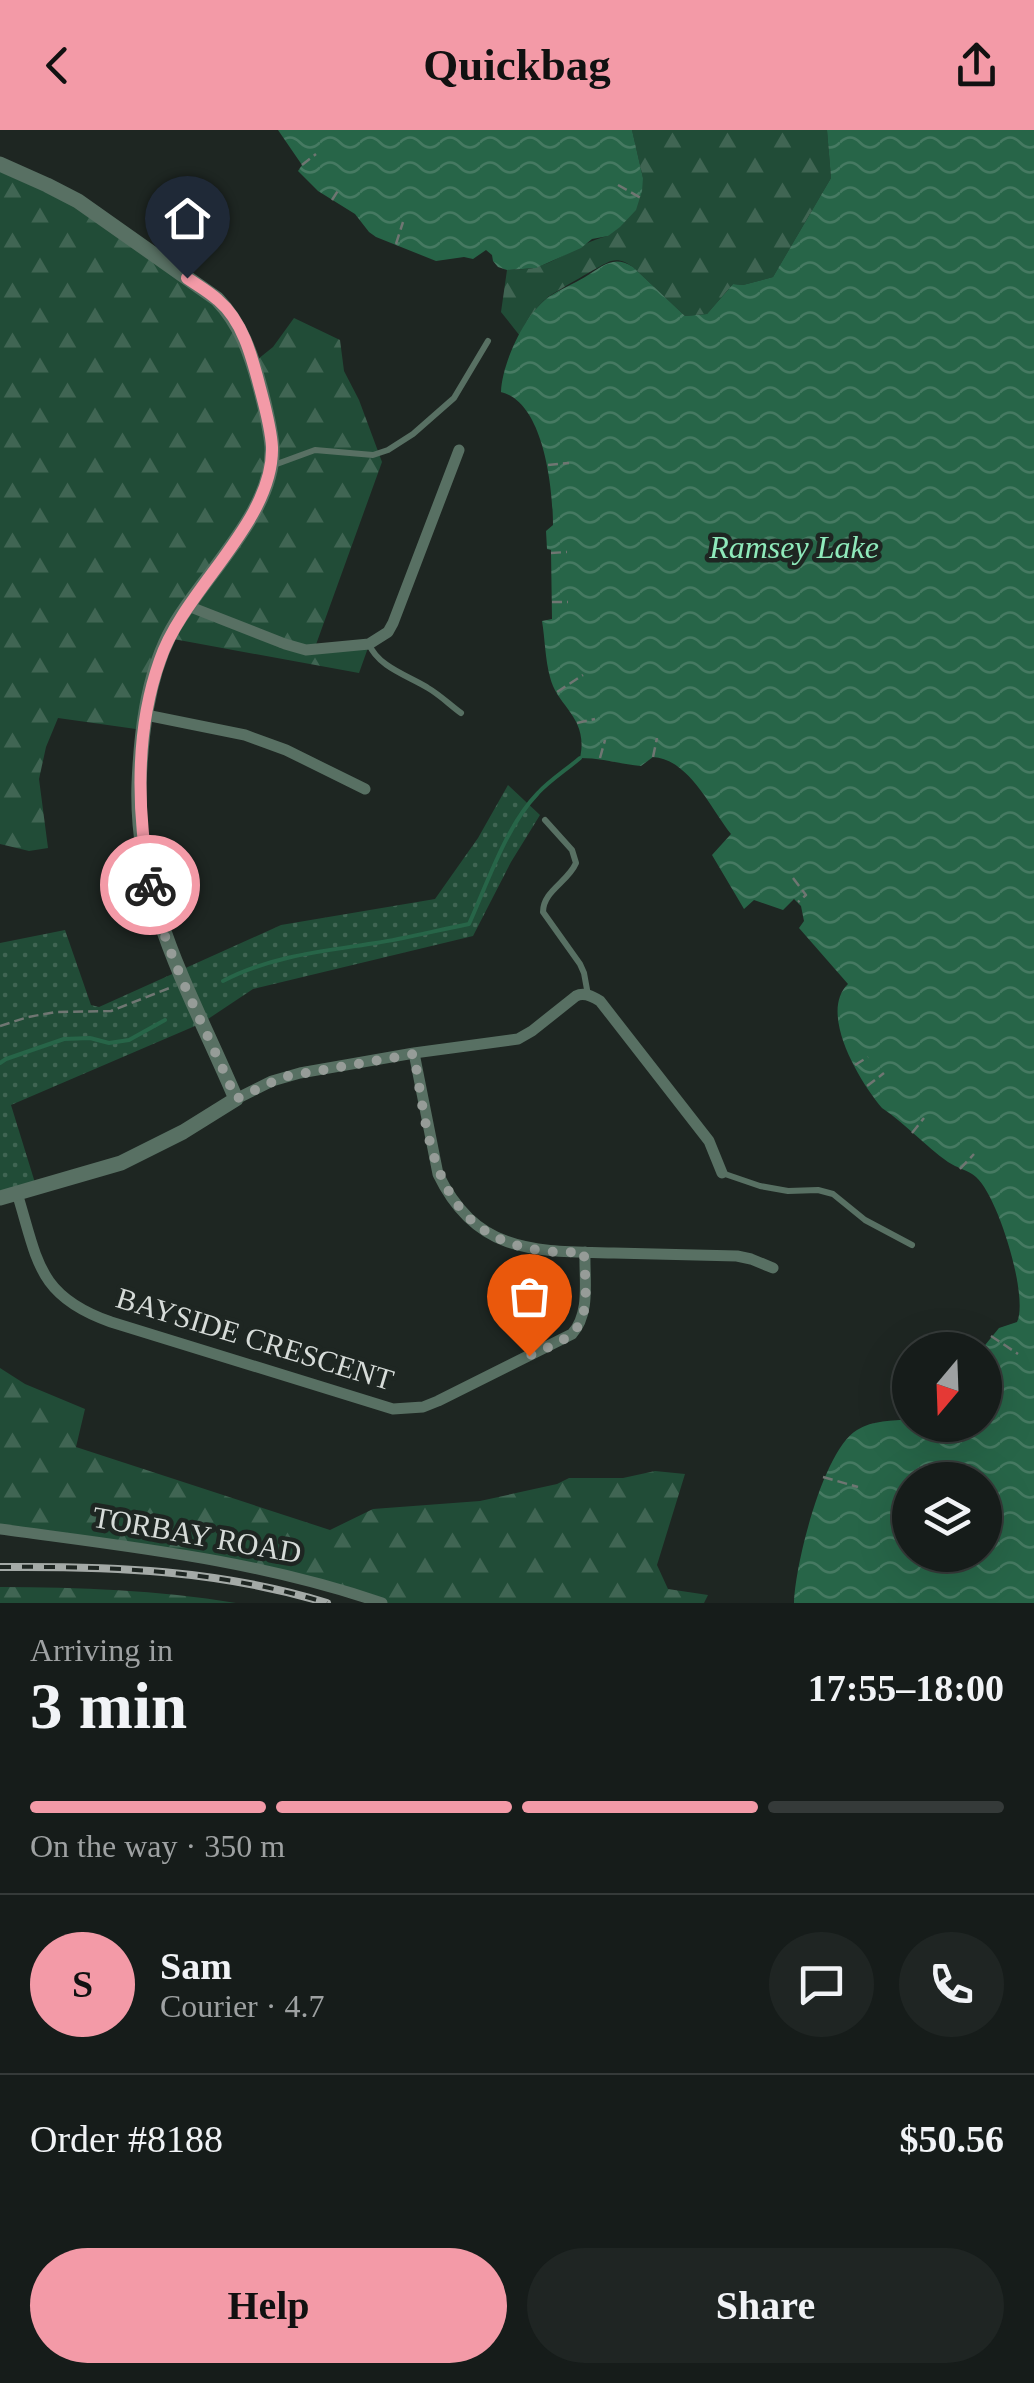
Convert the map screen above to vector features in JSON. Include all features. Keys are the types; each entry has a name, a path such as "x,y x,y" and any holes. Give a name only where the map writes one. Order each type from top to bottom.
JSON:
{"street":[{"path":"0,164 78,202 218,299 242,333 254,364 271,440 267,484 165,646 146,715 139,784 144,852 158,920 236,1099"},
{"path":"188,606 306,650 369,644 388,632 393,623 458,450"},
{"path":"146,715 264,742 365,789"},
{"path":"0,1198 121,1163 283,1077 523,1038 580,994 600,1002 709,1140 722,1174"},
{"path":"414,1054 434,1161 445,1188 478,1226 508,1243 542,1251 737,1256 773,1268"},
{"name":"BAYSIDE CRESCENT","path":"17,1193 44,1276 73,1306 111,1322 393,1409 438,1401 572,1334 583,1311 584,1252"},
{"name":"TORBAY ROAD","path":"0,1529 240,1564 328,1584 382,1603"}],"lane":[{"path":"270,467 315,450 373,454 388,450 454,398 488,341"},
{"path":"369,644 382,661 429,688 461,713"},
{"path":"545,820 572,850 576,863 569,876 544,900 543,912 580,964 588,995"},
{"path":"722,1174 788,1192 818,1190 832,1194 865,1220 912,1245"}],"path":[{"path":"302,165 316,154"},
{"path":"618,185 640,198"},
{"path":"332,200 339,189"},
{"path":"396,244 403,222"},
{"path":"548,465 569,462"},
{"path":"552,553 567,552"},
{"path":"552,602 568,602"},
{"path":"558,692 583,676"},
{"path":"577,723 595,719"},
{"path":"653,756 657,738"},
{"path":"600,758 604,740"},
{"path":"793,878 806,894 798,902"},
{"path":"0,1026 56,1012 111,1011 184,982"},
{"path":"855,1065 868,1057"},
{"path":"867,1086 884,1073"},
{"path":"912,1133 924,1118"},
{"path":"960,1169 974,1154"},
{"path":"1002,1343 1018,1354"},
{"path":"823,1477 858,1486"}],"green space":[{"path":"632,130 827,130 831,178 773,277 733,284 707,314 685,316 633,267 614,260 548,297 520,336 501,312 507,270 540,266 608,236 643,178"},
{"path":"0,165 47,186 217,300 253,363 273,347 294,318 340,340 344,371 382,462 314,650 369,645 359,673 168,638 143,730 58,718 39,779 48,848 29,851 0,844"},
{"path":"508,785 540,815 473,936 253,989 202,1023 11,1105 36,1186 0,1199 0,943 65,930 91,1005 99,1007 281,925 435,899 478,838"},
{"path":"0,1368 25,1384 85,1409 76,1447 330,1530 373,1509 480,1501 569,1478 623,1478 655,1471 685,1474 657,1565 668,1589 708,1595 704,1603 379,1603 284,1574 0,1530"},
{"path":"0,1587 118,1590 236,1603 0,1603"}],"water":[{"path":"278,130 632,130 643,178 642,191 636,210 608,236 592,239 536,268 498,267 486,250 473,259 436,261 376,237 355,214 318,191 298,171 302,165"},
{"name":"Ramsey Lake","path":"827,130 1034,130 1034,1603 794,1603 805,1537 822,1484 833,1460 857,1430 892,1421 892,1442 1002,1442 1002,1332 996,1332 1017,1322 1020,1309 1009,1247 993,1204 976,1177 948,1162 882,1108 863,1082 840,1029 840,997 848,984 799,928 804,921 801,906 794,899 783,910 754,900 744,909 712,855 731,834 678,766 653,757 641,766 580,758 580,732 554,687 547,663 542,621 552,619 551,550 547,549 546,531 553,525 551,490 536,429 516,399 501,392 516,340 532,314 550,296 614,262 633,267 685,316 707,314 733,284 773,277 831,178"}],"waterway":[{"path":"223,981 298,956 469,924 516,821 543,788 580,758"},
{"path":"0,1063 64,1039 90,1038 109,1043 129,1040 165,1020"}],"railway":[{"path":"0,1567 165,1572 246,1583 327,1603"}],"way so far":[{"path":"150,885 170,952 236,1099 283,1077 414,1054 434,1161 454,1201 478,1226 508,1243 542,1251 584,1252 580,1323 572,1334 529,1356"}],"route":[{"path":"150,885 139,784 153,681 171,633 262,495 272,449 265,406 242,333 218,299 187,278"}]}
